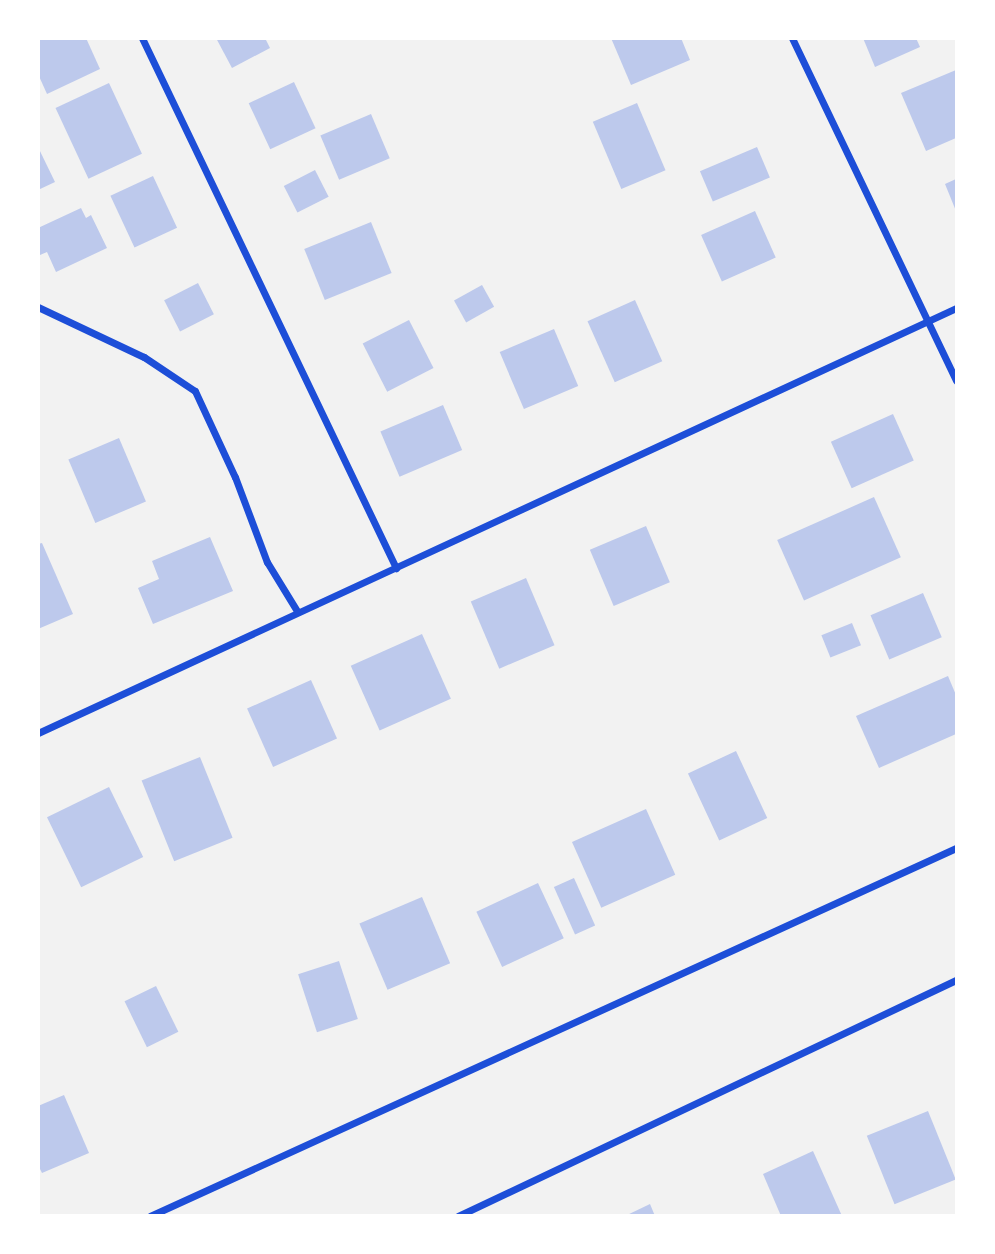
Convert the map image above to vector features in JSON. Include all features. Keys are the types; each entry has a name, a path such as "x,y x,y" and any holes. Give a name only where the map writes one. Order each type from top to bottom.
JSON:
{"street":[{"path":"142,38 396,568"},
{"path":"792,38 957,381"},
{"path":"38,307 145,357 195,391 235,477 267,562 297,611"},
{"path":"38,733 297,611 957,309"},
{"path":"150,1216 957,848"},
{"path":"458,1216 957,980"}],"building":[{"path":"38,38 86,38 100,69 47,94 38,74"},
{"path":"216,38 265,38 270,48 232,68"},
{"path":"611,38 681,38 690,60 631,85"},
{"path":"863,38 916,38 920,47 875,67"},
{"path":"956,70 956,138 926,151 901,93"},
{"path":"294,82 316,128 270,149 249,103"},
{"path":"109,83 142,154 88,179 56,108"},
{"path":"637,103 666,170 621,189 593,122"},
{"path":"371,114 390,158 339,180 320,135"},
{"path":"38,147 55,182 38,190"},
{"path":"757,147 770,177 713,202 700,171"},
{"path":"315,170 329,197 297,213 284,186"},
{"path":"153,176 177,228 134,248 110,196"},
{"path":"956,179 956,211 945,184"},
{"path":"81,208 86,218 91,215 107,248 56,272 47,252 40,255 38,251 38,228"},
{"path":"755,211 776,258 722,282 701,235"},
{"path":"371,222 392,273 325,300 304,249"},
{"path":"198,283 214,314 180,331 164,300"},
{"path":"482,285 494,307 466,322 454,301"},
{"path":"635,300 662,361 615,382 587,321"},
{"path":"409,320 434,368 387,392 363,344"},
{"path":"554,329 578,386 524,409 500,352"},
{"path":"443,405 462,450 400,477 380,432"},
{"path":"893,414 914,461 852,488 831,442"},
{"path":"119,438 146,502 95,523 68,459"},
{"path":"874,497 901,557 804,600 777,540"},
{"path":"646,526 670,582 614,606 590,550"},
{"path":"210,537 233,591 153,624 138,588 159,579 152,561"},
{"path":"42,543 73,614 38,629 38,544"},
{"path":"526,578 555,645 499,669 471,601"},
{"path":"923,593 942,637 889,659 871,615"},
{"path":"852,623 861,645 830,658 821,635"},
{"path":"422,634 451,699 380,731 351,666"},
{"path":"948,676 956,695 956,734 879,768 856,716"},
{"path":"311,680 337,738 273,767 247,708"},
{"path":"736,751 767,818 719,840 688,773"},
{"path":"200,757 233,838 174,861 142,781"},
{"path":"109,787 143,857 81,887 47,817"},
{"path":"646,809 675,875 601,908 572,842"},
{"path":"574,878 595,926 575,934 554,887"},
{"path":"538,883 564,938 502,967 476,912"},
{"path":"422,897 450,963 388,990 359,924"},
{"path":"339,961 358,1019 317,1032 298,974"},
{"path":"156,986 178,1032 147,1047 125,1001"},
{"path":"64,1095 89,1153 42,1173 38,1165 38,1106"},
{"path":"928,1111 956,1180 895,1204 867,1136"},
{"path":"813,1151 842,1216 781,1216 763,1174"},
{"path":"650,1204 655,1216 625,1216"}]}
